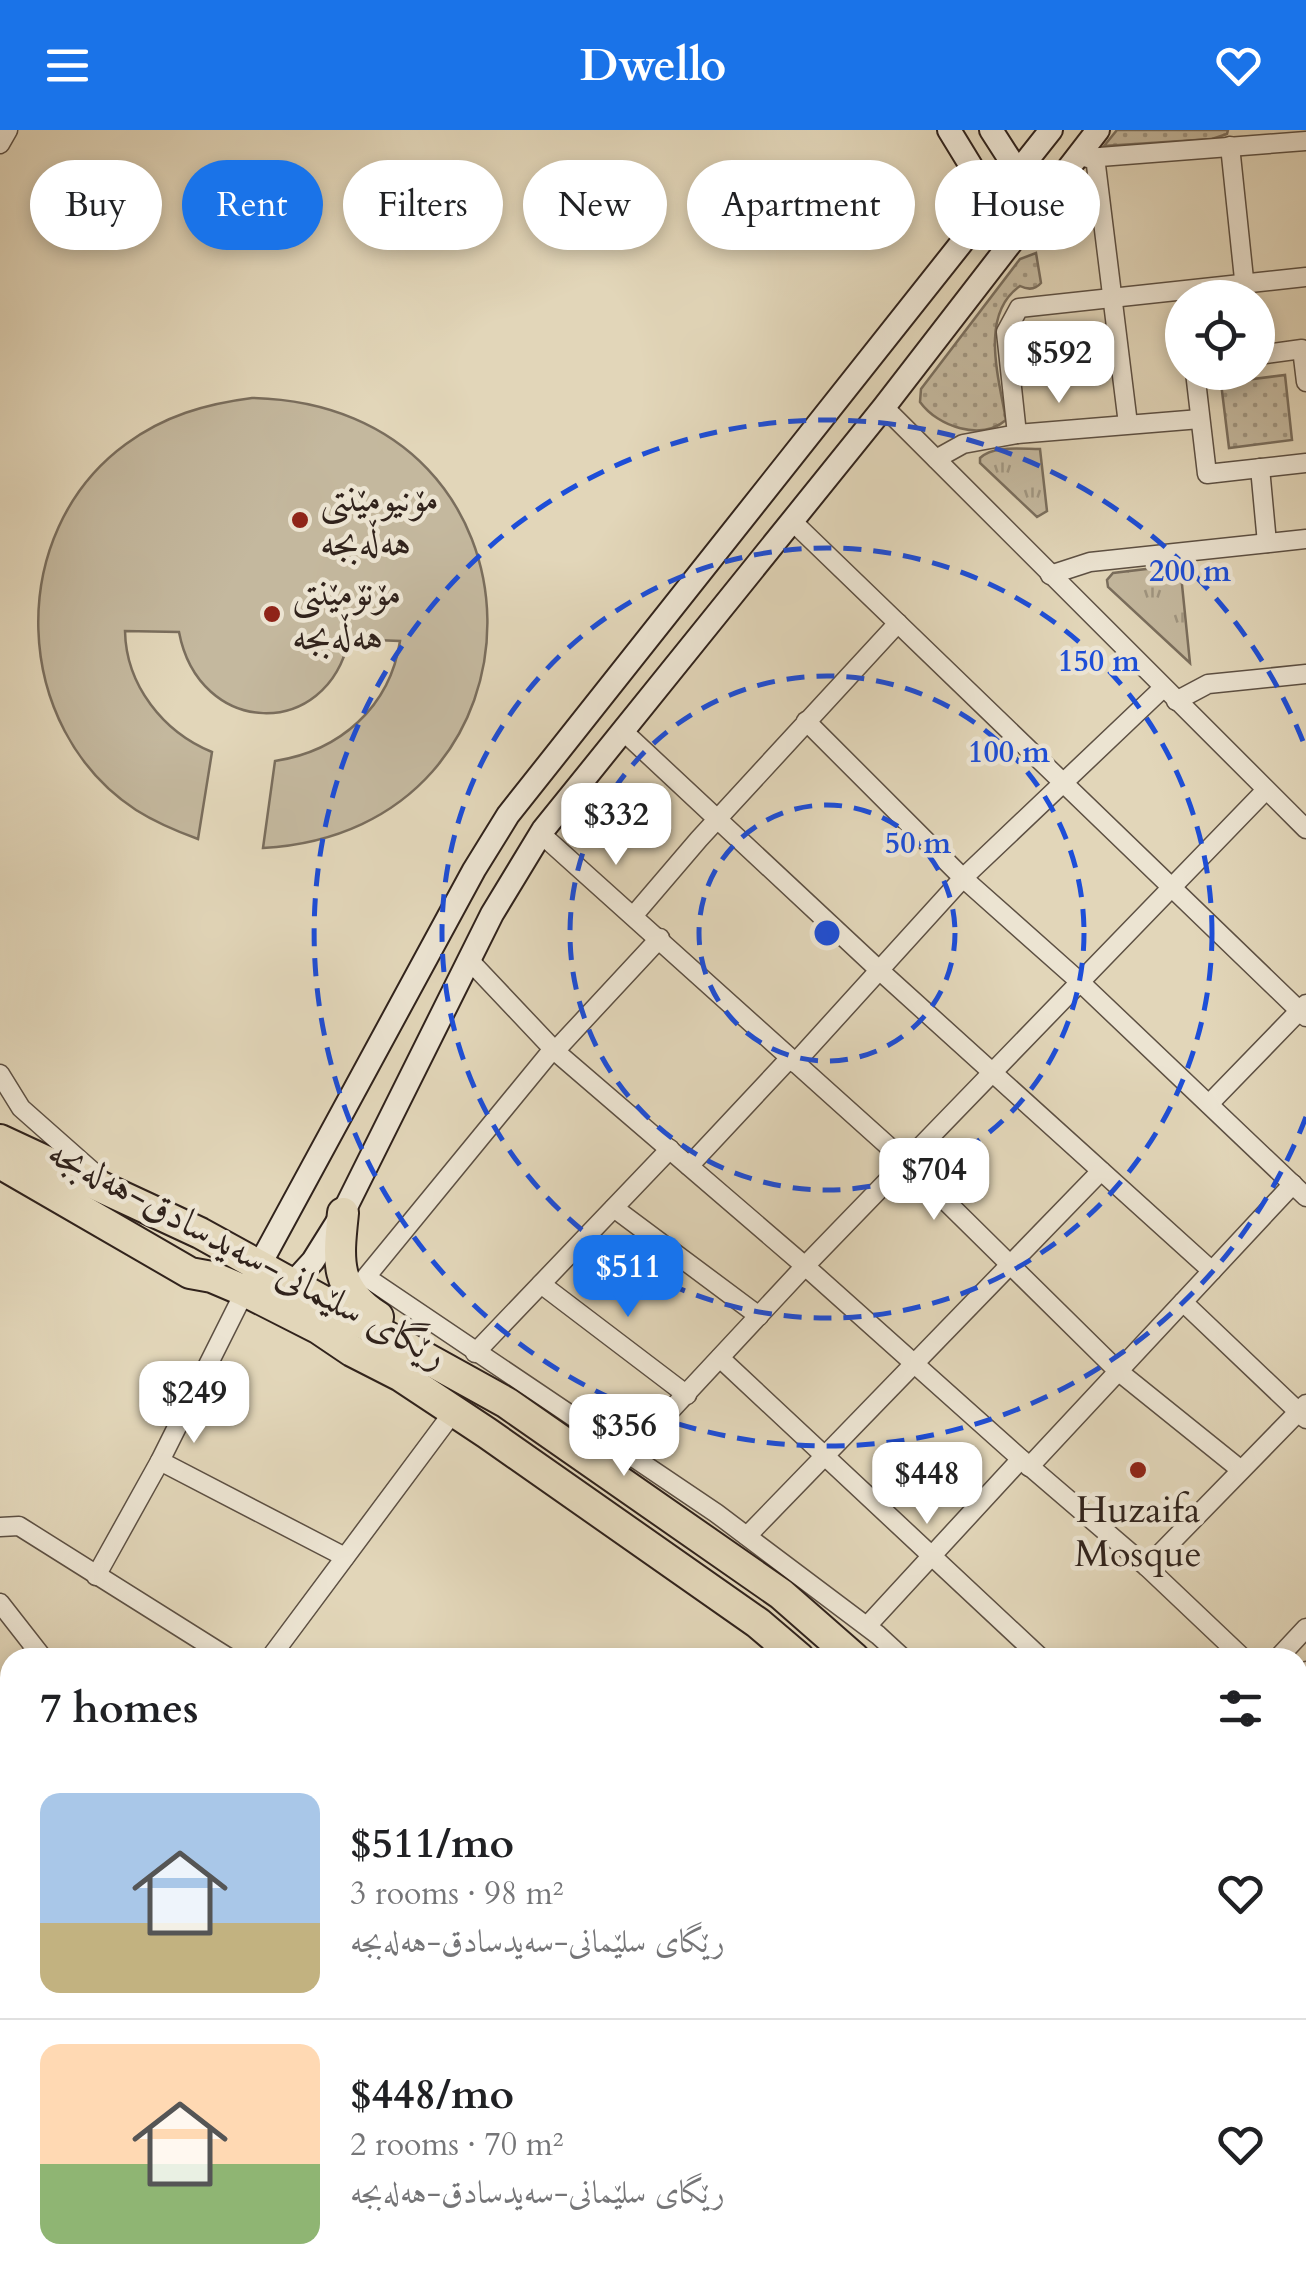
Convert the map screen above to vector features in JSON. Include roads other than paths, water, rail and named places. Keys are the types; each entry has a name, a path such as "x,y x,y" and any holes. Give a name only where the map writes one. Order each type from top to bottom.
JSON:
{"highway":[{"path":"0,1140 200,1232 248,1287"},
{"name":"رێگای سلێمانی-سەیدسادق-هەلەبجە","path":"0,1164 190,1274 248,1287 400,1376 758,1622 788,1648"},
{"path":"342,1213 340,1266 353,1298 448,1360 479,1387"},
{"name":"رێگای سلێمانی-سەیدسادق-هەلەبجە","path":"248,1287 292,1284 506,1403 781,1594 843,1648"}],"main road":[{"path":"950,130 968,160"},
{"path":"990,130 1010,160"},
{"path":"1027,160 1051,130"},
{"path":"292,1284 313,1262 342,1213 468,960 542,834 1086,158 1098,130"},
{"path":"248,1287 474,870 508,816 955,250"},
{"path":"630,662 658,687"}],"street":[{"path":"0,144 8,130"},
{"path":"1237,140 1244,280"},
{"path":"1128,424 1112,298 1086,158 1237,140 1306,141"},
{"path":"1275,283 1306,276"},
{"path":"1017,434 1006,332 1019,308 1165,295"},
{"path":"1275,352 1302,350 1306,382"},
{"path":"1197,390 1206,474 1306,463"},
{"path":"884,406 1265,790 1296,811 1306,829"},
{"path":"936,459 963,444 1017,434 1200,419"},
{"path":"1260,468 1267,543"},
{"path":"792,520 1171,888 1304,1011 1210,1104"},
{"path":"1050,574 1090,562 1306,539"},
{"path":"634,916 898,623"},
{"path":"689,1166 963,878 1063,784 1169,694 1208,684 1306,674"},
{"path":"806,721 963,878 1080,982 1300,1190 1212,1271 867,1626"},
{"path":"623,731 878,970 1212,1271"},
{"path":"630,1454 805,1266 1265,790"},
{"path":"542,834 906,1162 1118,1371 1241,1470"},
{"path":"660,938 554,1050 366,1277 747,1536 892,1648"},
{"path":"468,960 554,1050 1147,1567 1232,1648"},
{"path":"0,1074 21,1108 125,1200"},
{"path":"476,1353 670,1149"},
{"path":"747,1536 1101,1171"},
{"path":"614,1208 759,1316"},
{"path":"541,1284 686,1394"},
{"path":"96,1576 160,1462 248,1287"},
{"path":"1147,1567 1304,1412 1183,1302"},
{"path":"720,1358 1030,1648"},
{"path":"277,1648 454,1411"},
{"path":"160,1462 345,1557"},
{"path":"0,1527 18,1526 214,1648"},
{"path":"0,1604 35,1648"},
{"path":"1287,1648 1306,1628"}],"place":[{"name":"مۆنیومێنتی هەڵەبجە","path":"300,520"},
{"name":"مۆنۆمێنتی هەڵەبجە","path":"272,614"},
{"name":"Huzaifa Mosque","path":"1138,1470"}]}
